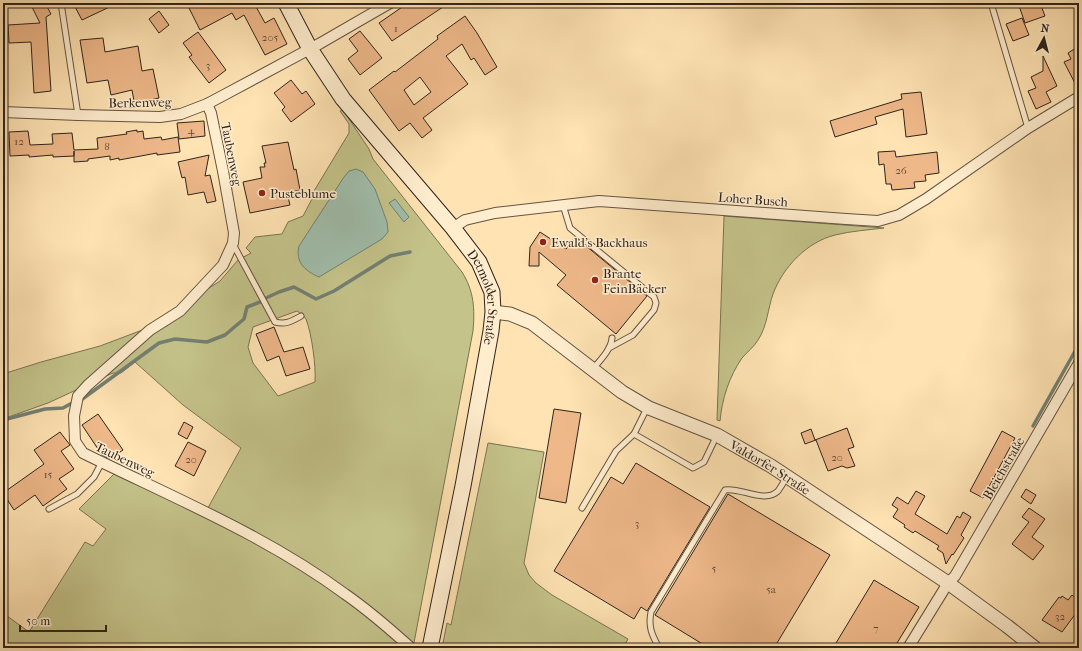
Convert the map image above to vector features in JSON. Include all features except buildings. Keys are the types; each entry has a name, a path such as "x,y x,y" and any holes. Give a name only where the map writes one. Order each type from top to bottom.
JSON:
{"main road":[{"name":"Detmolder Straße","path":"286,3 310,49 343,99 453,228 479,262 492,292 493,312 491,331 463,486 430,648"}],"street":[{"name":"Berkenweg","path":"3,112 160,117 181,114 207,104 310,49 390,3"},
{"name":"Loher Busch","path":"453,228 465,220 495,213 599,201 878,221 899,216 926,200 1028,128 1079,97"},
{"name":"Taubenweg","path":"207,104 211,113 223,171 234,233 233,243 223,265 180,311 150,330 88,385 78,396 74,416 75,441 83,453 213,516 297,562 345,593 411,648"},
{"name":"Valdorfer Straße","path":"493,312 510,314 532,323 622,392 648,407 717,435 740,447 787,476 948,583 1036,648"},
{"name":"Bleichstraße","path":"908,648 948,583 955,576 1079,363"}],"lane":[{"path":"61,3 78,115"},
{"path":"991,3 1028,128"},
{"path":"563,205 570,228 654,297 656,303 654,310 634,335 609,348"},
{"path":"233,243 275,322 282,324 301,316"},
{"path":"593,369 609,348 612,343 612,338"},
{"path":"582,508 616,451 634,434 648,407"},
{"path":"634,434 693,468 704,462 717,435"},
{"path":"49,510 77,494 94,477 102,462"},
{"path":"659,648 653,637 649,622 651,612 725,490 732,489 763,496 771,495 777,491 787,476"}],"shaded area":[{"path":"343,110 369,149 373,159 462,272 469,286 473,300 473,331 413,648 3,648 3,613 29,632 85,542 93,546 106,529 79,509 115,473 204,515 241,448 183,405 135,362 121,373 113,373 48,403 3,419 3,374 100,346 145,329 220,281 238,260 251,253 246,248 255,237 282,234 288,222 303,216 313,197 314,191 349,133 349,124 340,111","holes":["297,311 306,319 310,333 314,359 315,382 278,396 253,363 248,347 253,327"]},
{"path":"356,169 363,172 375,189 387,222 388,232 382,239 319,277 309,272 302,265 298,257 299,246 344,177 349,171"},
{"path":"395,199 409,217 404,222 389,203"},
{"path":"724,216 884,228 847,232 825,238 815,243 797,257 790,265 777,284 761,335 755,345 737,365 730,380 724,396 720,421 717,420"},
{"path":"488,443 544,452 524,563 529,575 536,583 552,595 628,639 623,648 442,648 447,623 451,625"}],"waterway":[{"path":"266,298 294,287 316,299 334,291 390,256 410,252"},
{"path":"81,400 159,343 175,339 207,342 225,335 244,319 247,307 260,302"},
{"path":"1033,426 1079,344"},
{"path":"3,420 45,409 63,408 72,403"}],"place":[{"name":"Pusteblume","path":"262,193"},
{"name":"Ewald’s Backhaus","path":"543,242"},
{"name":"Brante FeinBäcker","path":"595,280"}]}
